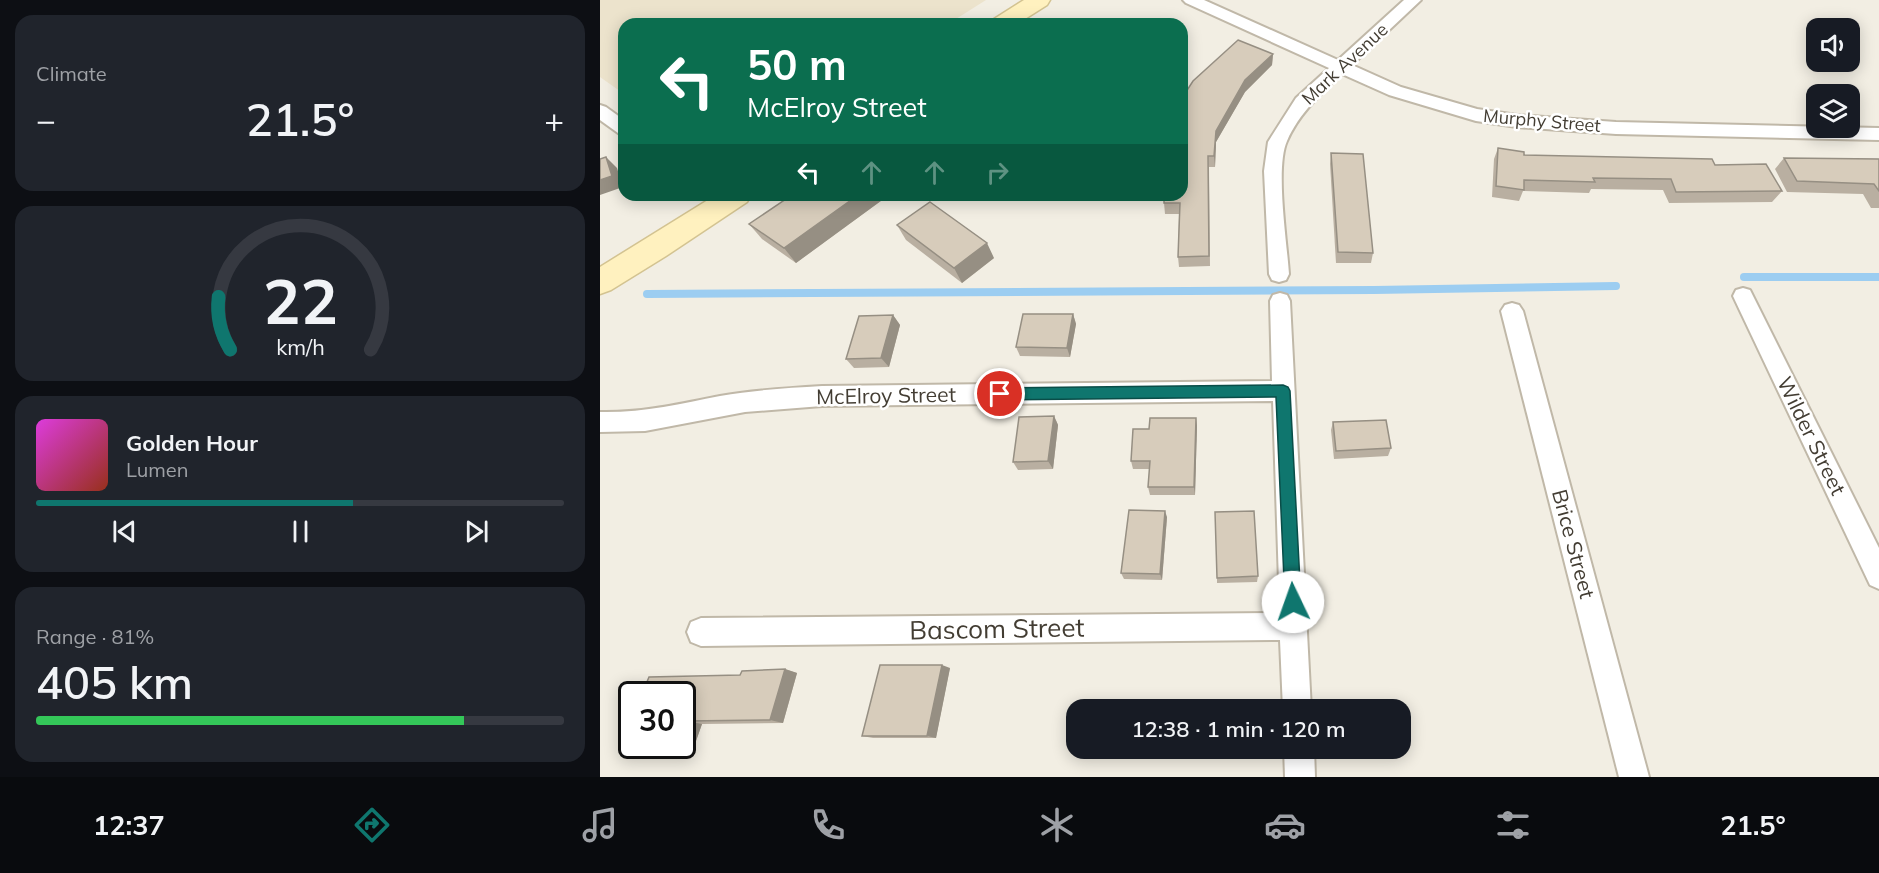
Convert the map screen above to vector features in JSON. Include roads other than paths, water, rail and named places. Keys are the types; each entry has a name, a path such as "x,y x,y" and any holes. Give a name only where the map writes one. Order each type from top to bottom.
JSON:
{"main road":[{"path":"1011,18 1039,0"},
{"path":"600,282 720,201"}],"street":[{"name":"Murphy Street","path":"1191,0 1395,91 1476,115 1517,121 1616,128 1879,134"},
{"name":"Mark Avenue","path":"1279,274 1273,171 1277,142 1302,102 1413,0"},
{"path":"600,111 618,125"},
{"path":"600,134 618,128"},
{"name":"Wilder Street","path":"1743,296 1879,576"},
{"path":"1280,301 1297,699"},
{"name":"Brice Street","path":"1512,311 1634,777"},
{"name":"McElroy Street","path":"600,422 619,424 654,420 746,402 822,396 1283,391"},
{"name":"Bascom Street","path":"701,632 1294,626"},
{"path":"1299,759 1300,777"}],"waterway":[{"path":"1744,277 1879,277"},
{"path":"647,294 1374,290 1616,286"}]}
